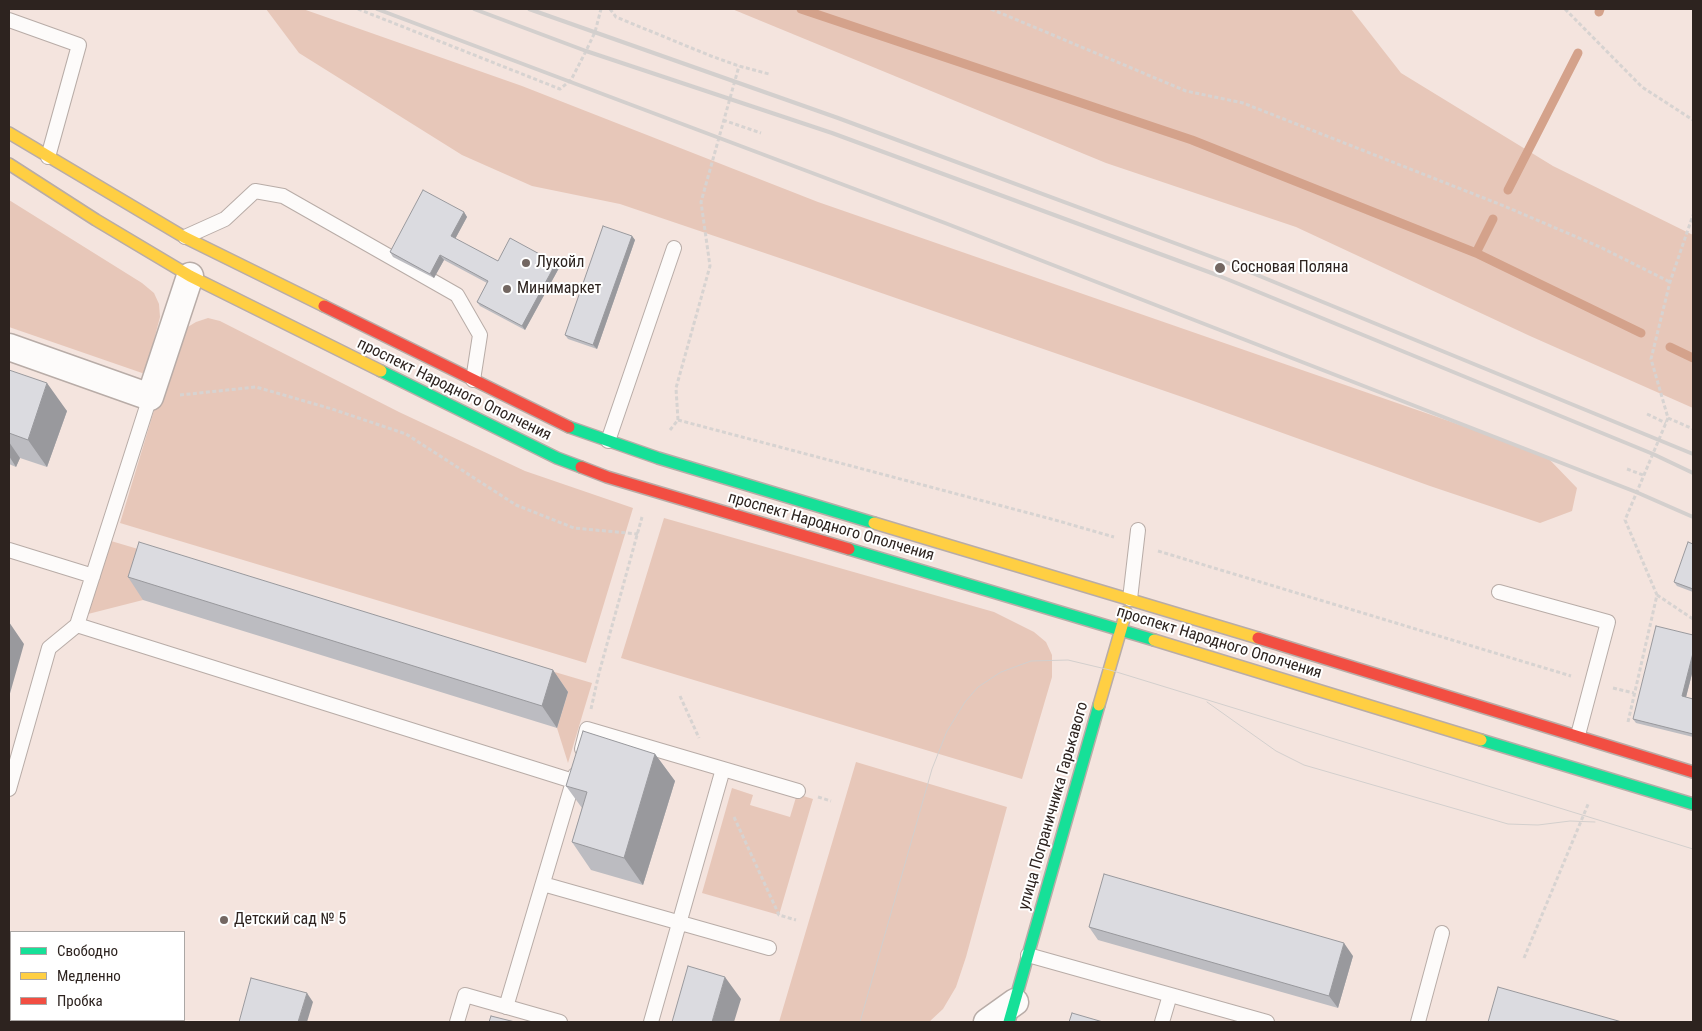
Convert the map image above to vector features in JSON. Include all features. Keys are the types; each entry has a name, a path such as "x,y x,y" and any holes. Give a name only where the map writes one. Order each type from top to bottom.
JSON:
{"street":[{"name":"проспект Народного Ополчения","path":"9,133 184,237 554,420 608,442 1578,735 1693,772"},
{"name":"проспект Народного Ополчения","path":"9,164 96,220 190,276 557,458 650,490 1121,630 1693,804"},
{"path":"9,347 150,398 190,276"},
{"name":"улица Пограничника Гарькавого","path":"1012,1012 1130,599"},
{"path":"987,1022 1012,1012"}],"lane":[{"path":"9,20 79,45 48,157"},
{"path":"184,237 225,219 255,191 283,196 457,295 480,335 473,380"},
{"path":"608,442 674,248"},
{"path":"9,789 49,648 77,625 150,398"},
{"path":"1130,599 1138,530"},
{"path":"9,550 93,576"},
{"path":"1499,592 1608,622 1578,735"},
{"path":"77,625 573,781"},
{"path":"506,1007 587,729 798,791"},
{"path":"651,1022 723,769"},
{"path":"542,884 770,948"},
{"path":"1418,1022 1442,934"},
{"path":"1028,955 1268,1022"},
{"path":"457,1022 465,995 560,1022"},
{"path":"1162,1022 1170,995"}],"path":[{"path":"358,9 560,89 571,80 595,32 601,9"},
{"path":"610,9 616,17 739,66 769,74"},
{"path":"991,9 1186,91 1243,103 1504,206 1600,247 1670,282"},
{"path":"1565,9 1642,87 1693,120"},
{"path":"668,433 678,420 676,388 710,266 701,202 739,66"},
{"path":"723,120 761,133"},
{"path":"1693,215 1670,282 1651,359 1668,418 1625,520 1657,596 1693,619"},
{"path":"150,398 256,387 332,409 406,434 516,506 574,528 638,534"},
{"path":"1647,414 1666,423"},
{"path":"1668,418 1693,429"},
{"path":"1628,469 1644,475"},
{"path":"587,729 599,673 644,511"},
{"path":"1633,753 1638,737 1628,724 1657,596"},
{"path":"680,696 701,742"},
{"path":"1524,958 1590,801"},
{"path":"730,809 779,915 796,920"}],"shaded area":[{"path":"266,9 303,9 522,86 818,202 1518,445 1547,457 1577,488 1572,511 1540,523 1430,486 1188,399 620,204 532,186 462,155 299,53"},
{"path":"732,9 1351,9 1401,73 1553,166 1693,235 1693,408 1530,336 1296,227 1106,163"},
{"path":"9,200 142,283 154,293 159,304 160,317 145,374 9,327"},
{"path":"208,318 220,321 399,412 525,471 633,508 586,663 120,523 175,341 186,328"},
{"path":"664,518 994,612 1034,632 1046,642 1052,655 1052,677 1022,779 621,658"},
{"path":"111,541 592,683 568,763 557,728 568,692 154,564 143,600 88,614"},
{"path":"856,762 1007,807 966,957 956,987 943,1009 929,1022 779,1022"},
{"path":"732,788 753,795 750,805 790,817 797,794 813,799 779,915 702,893"}],"building":[{"name":"Лукойл","path":"423,190 464,212 451,236 498,261 510,238 556,263 522,326 477,302 488,281 440,255 430,274 390,252"},
{"path":"603,226 632,236 593,345 565,335"},
{"path":"9,370 47,383 28,440 9,433"},
{"path":"139,542 553,670 542,706 128,577"},
{"path":"1688,542 1693,544 1693,589 1674,582"},
{"path":"1656,626 1693,635 1693,653 1682,696 1693,699 1693,734 1633,719"},
{"path":"583,731 655,754 624,858 572,842 587,792 566,786"},
{"path":"1104,874 1344,943 1329,996 1089,927"},
{"path":"688,966 725,977 712,1022 672,1022"},
{"path":"251,978 307,993 298,1022 239,1022"},
{"path":"1498,987 1622,1022 1488,1022"},
{"path":"1072,1013 1103,1022 1069,1022"},
{"path":"491,1016 515,1022 489,1022"},
{"path":"92,1021 154,1021 153,1022"}],"waterway":[{"path":"801,9 1192,140 1476,253 1641,333"},
{"path":"1508,190 1578,53"},
{"path":"1476,253 1493,219"},
{"path":"1670,347 1693,358"}],"tram line":[{"path":"860,1022 932,769 947,731 965,702 978,687 1001,672 1031,661 1068,660 1110,670 1693,849"},
{"path":"1207,702 1276,751 1304,765 1508,824 1538,825 1570,821 1595,822"}],"railway":[{"path":"377,9 945,223 1636,492 1693,517"},
{"path":"474,9 586,51 832,133 1217,275 1653,454 1693,473"},
{"path":"529,9 838,118 1223,261 1693,454"}],"traffic: fast":[{"path":"381,371 557,458 581,467"},
{"path":"569,427 658,458 874,523"},
{"path":"849,549 1154,640"},
{"path":"1009,1022 1099,705"},
{"path":"1481,740 1693,804"}],"traffic: slow":[{"path":"9,133 184,237 324,306"},
{"path":"9,164 96,220 190,276 381,371"},
{"path":"874,523 1258,638"},
{"path":"1099,705 1126,612"},
{"path":"1154,640 1481,740"}],"traffic: jam":[{"path":"324,306 569,427"},
{"path":"581,467 607,477 849,549"},
{"path":"1258,638 1693,772"}],"place":[{"name":"Лукойл","path":"526,263"},
{"name":"Сосновая Поляна","path":"1220,268"},
{"name":"Минимаркет","path":"507,289"},
{"name":"Детский сад № 5","path":"224,920"}]}
